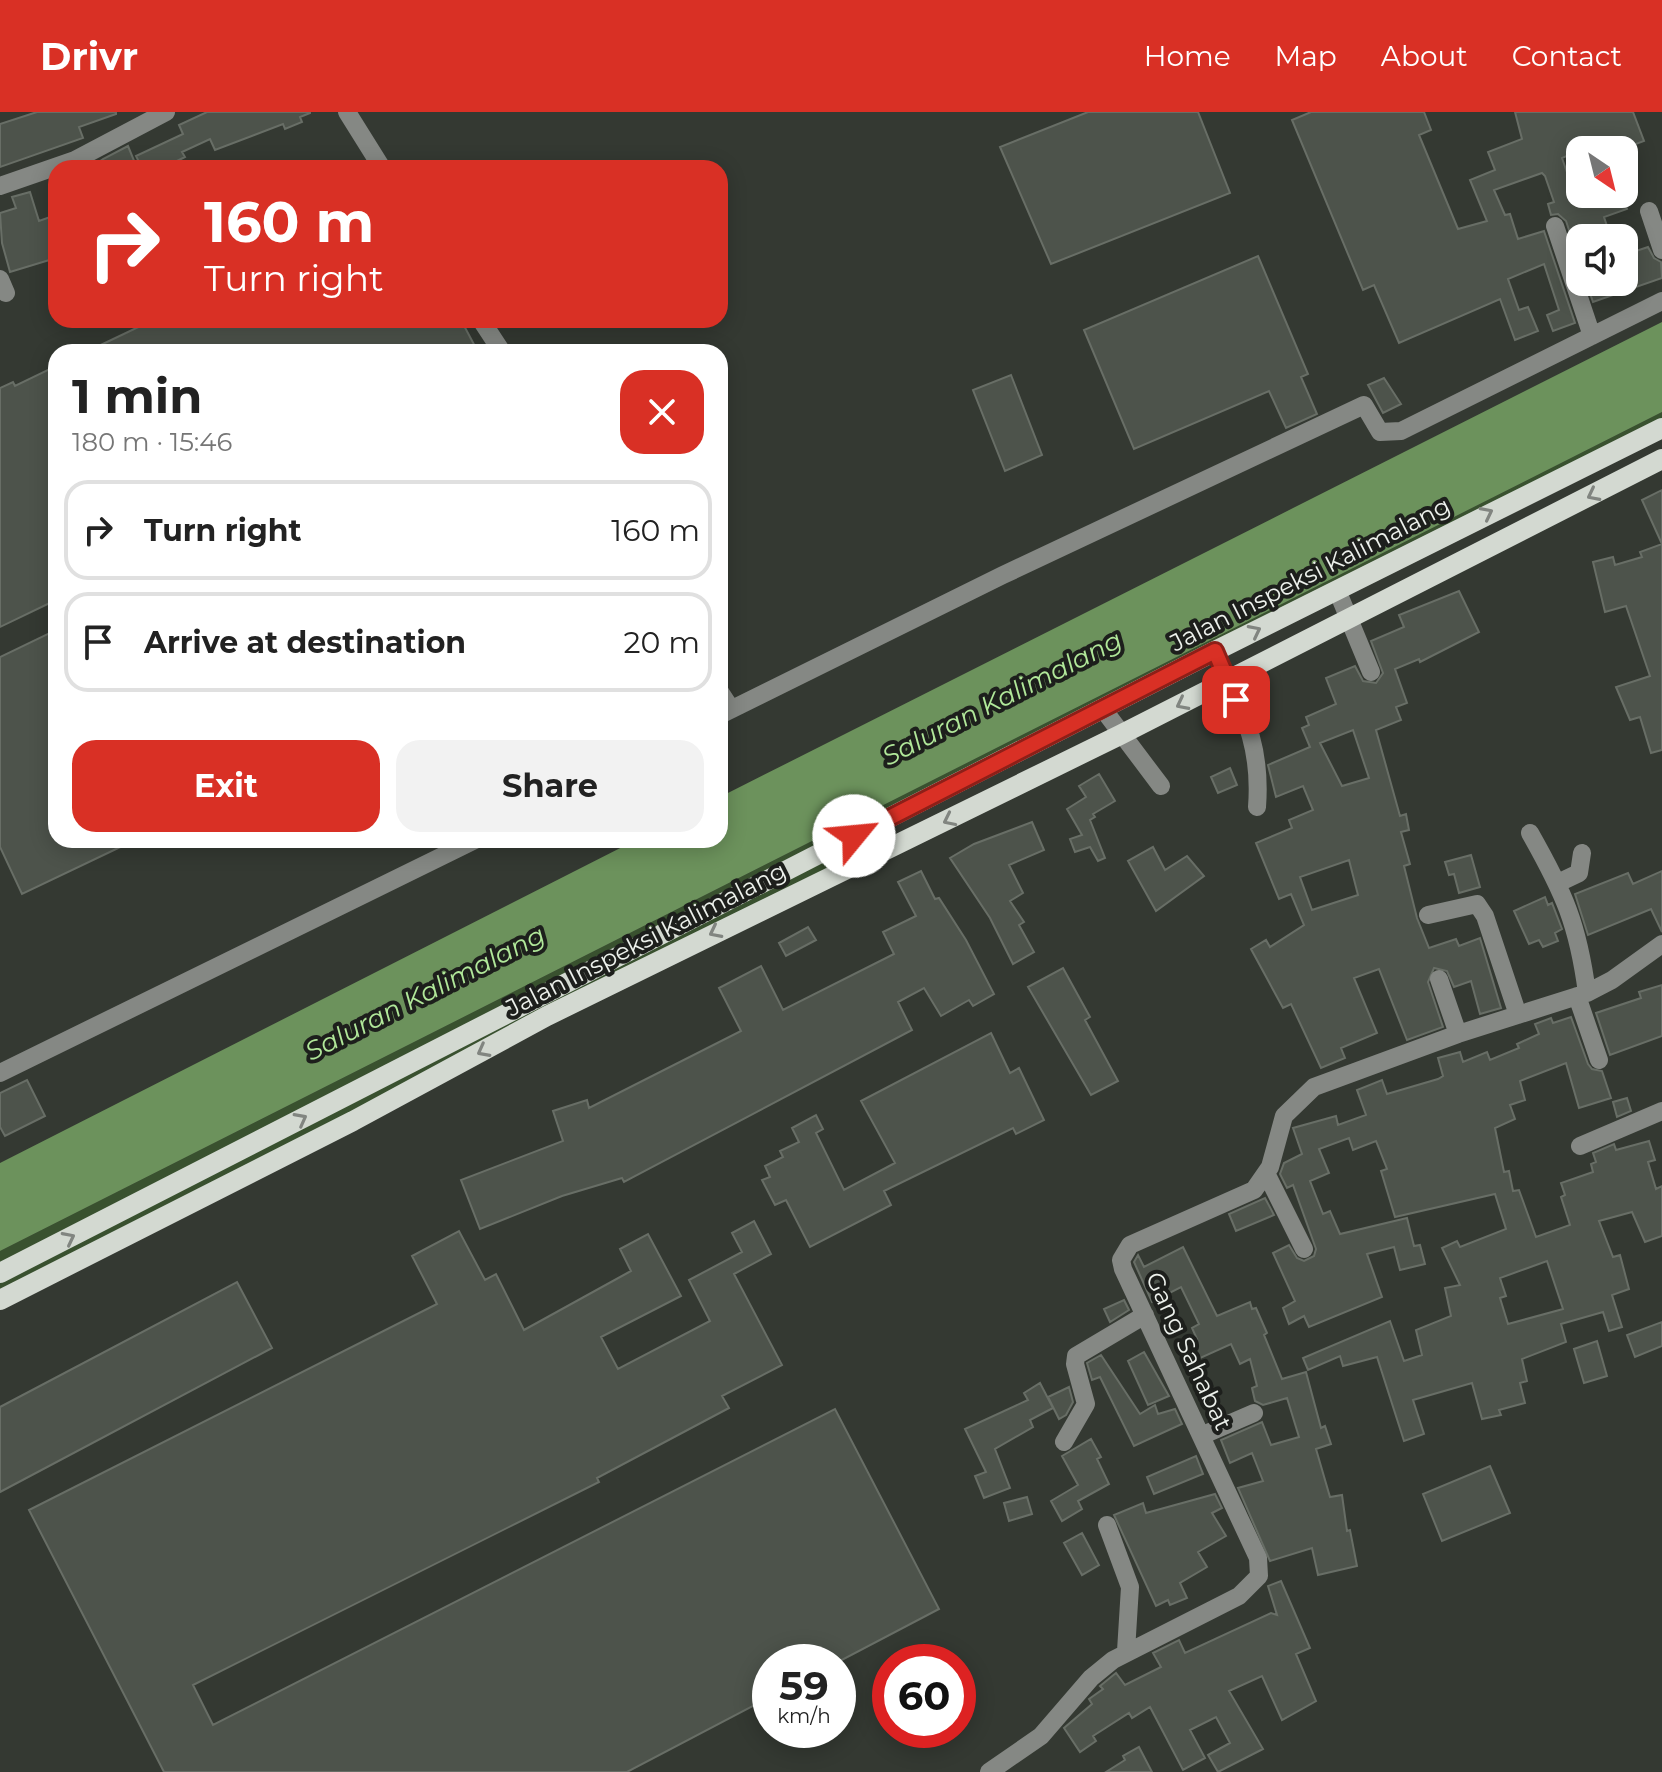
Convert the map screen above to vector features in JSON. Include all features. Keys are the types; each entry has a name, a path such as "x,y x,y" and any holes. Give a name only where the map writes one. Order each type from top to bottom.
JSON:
{"main road":[{"name":"Jalan Inspeksi Kalimalang","path":"0,1273 1215,651 1662,428"},
{"name":"Jalan Inspeksi Kalimalang","path":"0,1300 353,1121 547,1016 1120,735 1662,459"},
{"path":"341,1098 353,1121"},
{"path":"215,1163 227,1186"}],"street":[{"path":"75,160 166,112"},
{"path":"347,112 377,160"},
{"path":"0,186 48,169"},
{"path":"1649,211 1662,250"},
{"path":"1555,226 1592,336"},
{"path":"728,711 1364,405 1380,432 1401,431 1662,301"},
{"path":"1337,590 1351,617 1371,672"},
{"path":"1215,651 1258,757 1257,807"},
{"path":"1103,709 1161,786"},
{"path":"1530,833 1558,883 1580,940 1582,994 1599,1060"},
{"path":"0,1073 459,848"},
{"path":"1558,883 1579,873 1582,853"},
{"path":"1428,915 1477,904 1485,916 1518,1015"},
{"path":"1304,1249 1267,1175 1284,1116 1306,1093 1458,1034 1582,994 1612,980 1660,950"},
{"path":"1439,979 1458,1034"},
{"path":"1580,1146 1662,1111"},
{"name":"Gang Sahabat","path":"989,1772 1041,1736 1091,1678 1126,1651 1239,1596 1259,1576 1258,1558 1121,1260 1130,1245 1243,1196 1267,1175"},
{"path":"1064,1442 1086,1404 1076,1356 1145,1315"},
{"path":"1203,1435 1254,1413"},
{"path":"1107,1525 1130,1587 1126,1651"}],"shaded area":[{"path":"1662,412 1662,428 829,850 841,869 0,1300 0,1251"}],"water":[{"name":"Saluran Kalimalang","path":"1662,322 1662,412 0,1251 0,1163 620,848 728,848 728,793"}],"building":[{"path":"37,112 116,114 79,127 83,138 0,167 0,124"},
{"path":"207,112 310,112 300,117 302,122 285,129 283,124 215,150 210,139 182,152 185,157 179,160 138,160 136,156 183,134 179,125"},
{"path":"1088,112 1198,112 1230,193 1051,264 1000,147"},
{"path":"1311,112 1424,112 1431,130 1419,135 1458,229 1487,221 1470,180 1495,170 1488,152 1522,139 1515,112 1633,112 1644,141 1638,143 1638,136 1566,136 1566,156 1562,158 1566,169 1566,208 1627,208 1604,217 1606,224 1567,224 1558,214 1551,215 1548,204 1554,202 1542,173 1494,190 1505,215 1510,214 1518,239 1544,231 1575,323 1553,331 1547,315 1559,310 1544,264 1508,279 1519,310 1528,307 1538,331 1515,340 1500,299 1399,343 1374,285 1363,290 1292,120"},
{"path":"128,146 134,160 102,160"},
{"path":"30,192 39,221 48,218 48,260 10,272 2,243 0,213 16,208 12,197"},
{"path":"1648,247 1654,258 1661,262 1662,278 1638,286 1638,250"},
{"path":"1258,256 1308,374 1301,377 1317,414 1286,428 1269,391 1134,449 1084,330"},
{"path":"1591,296 1610,296 1593,302"},
{"path":"136,328 465,328 474,344 103,344"},
{"path":"48,370 48,604 0,627 0,388 13,382 15,386"},
{"path":"1011,375 1042,455 1005,471 973,390"},
{"path":"1384,378 1401,404 1383,413 1368,385"},
{"path":"1662,490 1662,544 1642,500"},
{"path":"1662,544 1662,750 1651,753 1640,717 1630,720 1616,687 1650,676 1626,606 1605,612 1593,562 1613,557 1615,565 1642,557 1640,552"},
{"path":"1459,591 1479,632 1420,662 1419,659 1395,669 1407,703 1396,707 1401,720 1376,730 1400,816 1406,814 1409,830 1401,832 1410,864 1404,866 1417,918 1429,948 1456,939 1459,946 1480,938 1501,1008 1480,1014 1471,981 1454,987 1447,971 1434,968 1428,982 1443,1027 1407,1040 1379,969 1354,978 1377,1033 1341,1048 1345,1058 1321,1068 1291,1004 1283,1008 1251,949 1266,940 1270,947 1304,925 1291,894 1279,899 1256,843 1292,828 1289,820 1313,810 1303,786 1276,797 1268,765 1310,747 1302,728 1309,725 1306,717 1336,704 1326,678 1355,666 1363,681 1376,683 1383,673 1371,641 1404,627 1399,615","holes":["1353,730 1369,778 1342,786 1320,743","1349,860 1358,895 1312,910 1300,877"]},
{"path":"48,634 48,848 118,848 22,894 0,847 0,657"},
{"path":"1230,768 1237,785 1218,793 1211,777"},
{"path":"1099,774 1115,801 1093,814 1095,817 1090,820 1105,858 1098,861 1090,847 1075,852 1070,839 1082,835 1067,809 1086,797 1079,786"},
{"path":"1032,822 1044,850 1009,865 1023,893 1010,901 1024,922 1019,925 1034,952 1013,964 990,918 950,858 974,844"},
{"path":"1153,847 1165,870 1187,856 1204,876 1156,911 1128,861"},
{"path":"1471,855 1480,887 1459,893 1454,874 1449,875 1445,862"},
{"path":"921,871 935,899 939,898 966,940 994,994 973,1006 969,1000 941,1016 924,988 898,1002 912,1030 624,1182 622,1178 562,1196 480,1229 461,1180 563,1141 553,1111 587,1100 589,1108 741,1031 719,988 761,966 783,1010 894,954 883,932 916,916 898,882"},
{"path":"1662,871 1662,932 1651,909 1588,935 1575,894 1628,873 1633,884"},
{"path":"1545,897 1548,905 1552,903 1562,929 1555,933 1558,941 1543,947 1539,940 1529,944 1514,911"},
{"path":"808,927 816,940 786,956 779,943"},
{"path":"1063,968 1090,1017 1085,1020 1118,1081 1091,1095 1028,987"},
{"path":"1662,985 1662,1036 1610,1055 1596,1013 1641,998 1639,992"},
{"path":"1571,1017 1588,1064 1592,1069 1602,1071 1611,1098 1579,1108 1566,1063 1520,1081 1525,1100 1510,1105 1515,1119 1495,1128 1504,1172 1509,1171 1513,1191 1519,1190 1536,1237 1570,1225 1561,1197 1565,1195 1561,1183 1593,1172 1591,1164 1596,1162 1593,1153 1614,1144 1616,1150 1649,1141 1655,1160 1648,1162 1656,1189 1662,1186 1662,1236 1645,1242 1632,1212 1599,1221 1613,1257 1620,1255 1629,1289 1612,1295 1622,1327 1609,1331 1603,1312 1561,1324 1566,1342 1522,1359 1527,1381 1520,1383 1525,1403 1499,1410 1501,1415 1482,1419 1472,1383 1413,1400 1424,1434 1404,1441 1377,1357 1343,1366 1340,1356 1308,1370 1303,1358 1390,1321 1404,1361 1422,1355 1416,1330 1451,1316 1445,1288 1460,1285 1442,1248 1457,1241 1460,1247 1506,1229 1495,1194 1395,1217 1381,1171 1387,1169 1376,1141 1353,1150 1349,1138 1319,1149 1329,1173 1310,1181 1323,1214 1330,1211 1340,1234 1407,1218 1414,1246 1420,1245 1425,1264 1400,1270 1394,1247 1367,1254 1382,1297 1309,1327 1304,1316 1289,1324 1283,1308 1295,1301 1273,1253 1289,1245 1297,1258 1304,1261 1314,1256 1316,1249 1293,1185 1287,1188 1280,1174 1284,1163 1302,1154 1293,1128 1336,1116 1338,1125 1366,1115 1357,1090 1382,1080 1387,1094 1438,1079 1443,1076 1438,1058 1460,1052 1463,1062 1487,1052 1490,1060 1519,1048 1517,1044 1539,1034 1535,1024 1551,1018 1553,1023","holes":["1547,1261 1563,1309 1508,1324 1500,1298 1506,1296 1500,1278"]},
{"path":"991,1033 1010,1073 1019,1068 1044,1120 1016,1134 1013,1128 884,1191 891,1205 810,1247 786,1200 775,1205 762,1180 770,1177 765,1166 783,1157 780,1151 799,1142 792,1128 816,1115 823,1129 816,1133 844,1190 895,1163 861,1101"},
{"path":"27,1080 45,1116 5,1136 0,1127 0,1093"},
{"path":"1627,1098 1631,1111 1617,1117 1613,1102"},
{"path":"1265,1198 1274,1215 1236,1231 1229,1214"},
{"path":"754,1221 771,1254 734,1274 782,1365 722,1396 729,1408 597,1478 599,1482 193,1685 213,1725 835,1409 939,1609 856,1653 856,1644 752,1644 752,1706 627,1772 164,1772 29,1510 437,1304 412,1256 459,1231 485,1280 496,1274 524,1330 631,1271 620,1249 648,1234 681,1296 601,1337 618,1369 710,1321 689,1280 742,1252 732,1233"},
{"path":"1183,1247 1217,1316 1250,1302 1267,1333 1264,1335 1282,1379 1306,1372 1321,1428 1325,1426 1331,1444 1316,1449 1330,1497 1342,1495 1347,1531 1350,1530 1357,1566 1318,1575 1312,1548 1270,1561 1238,1488 1263,1481 1252,1453 1230,1463 1221,1440 1262,1422 1271,1445 1299,1437 1287,1398 1263,1405 1255,1401 1252,1388 1257,1386 1250,1359 1240,1364 1231,1344 1187,1364 1179,1347 1197,1339 1192,1328 1199,1324 1181,1287 1152,1302 1134,1262 1138,1255 1144,1267"},
{"path":"237,1282 272,1348 0,1492 0,1407"},
{"path":"1124,1300 1129,1310 1110,1322 1104,1309"},
{"path":"1662,1322 1662,1346 1635,1357 1627,1335"},
{"path":"1597,1341 1607,1376 1584,1383 1574,1349"},
{"path":"1144,1352 1169,1396 1148,1405 1128,1361"},
{"path":"1101,1355 1140,1414 1155,1405 1158,1414 1175,1409 1182,1424 1134,1446 1100,1377 1092,1380 1087,1363"},
{"path":"1040,1383 1053,1408 1030,1420 1033,1427 995,1449 1010,1488 984,1498 975,1476 986,1472 965,1429 1028,1400 1024,1393"},
{"path":"1069,1387 1073,1402 1066,1415 1059,1419 1048,1397"},
{"path":"1091,1439 1101,1457 1097,1459 1109,1484 1078,1501 1082,1509 1062,1521 1051,1501 1078,1485 1062,1456"},
{"path":"1196,1456 1203,1474 1154,1494 1147,1477"},
{"path":"1490,1466 1510,1513 1442,1541 1423,1494"},
{"path":"1215,1494 1222,1508 1212,1513 1226,1536 1198,1552 1207,1567 1180,1583 1187,1598 1170,1605 1168,1600 1156,1606 1114,1515 1143,1503 1146,1513"},
{"path":"1027,1497 1032,1514 1009,1521 1004,1503"},
{"path":"1082,1533 1099,1565 1082,1575 1064,1543"},
{"path":"1281,1581 1310,1648 1296,1654 1316,1701 1282,1720 1262,1676 1229,1691 1263,1749 1218,1772 1208,1755 1230,1743 1216,1717 1190,1730 1205,1758 1183,1770 1150,1707 1132,1718 1129,1713 1093,1736 1096,1741 1080,1752 1064,1728 1092,1704 1089,1699 1103,1689 1100,1686 1116,1673 1125,1685 1161,1667 1153,1653 1179,1640 1185,1653 1271,1613 1277,1615 1268,1586"},
{"path":"1139,1747 1152,1772 1106,1772 1125,1760 1123,1756"}],"route":[{"path":"854,836 1215,651 1236,700"}]}
